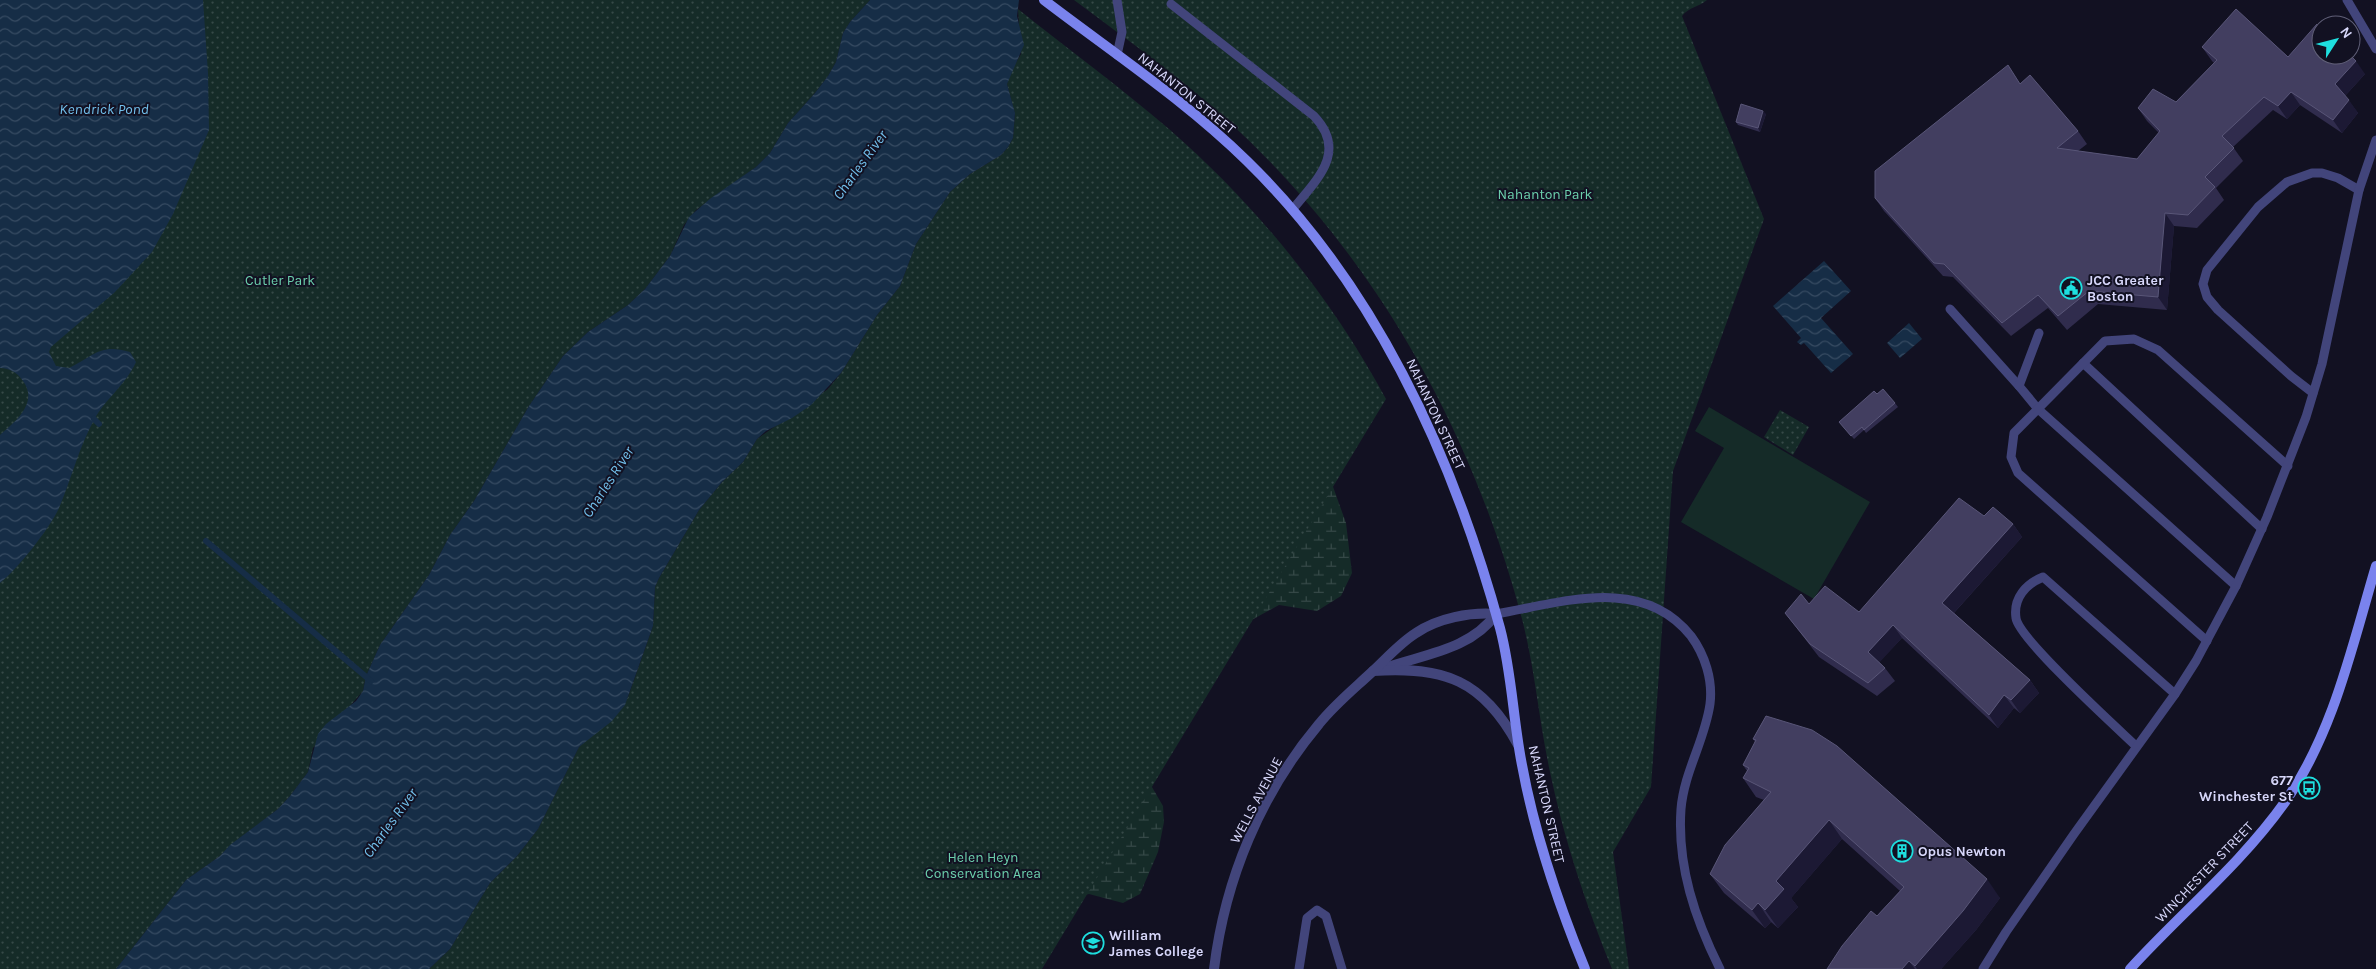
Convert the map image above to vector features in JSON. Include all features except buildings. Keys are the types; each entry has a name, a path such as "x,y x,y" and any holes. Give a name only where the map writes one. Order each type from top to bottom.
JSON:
{"main road":[{"name":"NAHANTON STREET","path":"1044,0 1224,140 1292,209 1328,251 1357,293 1405,377 1463,510 1496,614 1506,658 1528,795 1549,875 1585,969"},
{"name":"WINCHESTER STREET","path":"2130,969 2261,832 2296,785 2319,741 2334,703 2376,566"}],"street":[{"name":"WELLS AVENUE","path":"1214,969 1230,890 1246,844 1264,807 1288,767 1320,723 1344,697 1409,638 1425,628 1467,614 1496,614"},
{"name":"WELLS AVENUE","path":"1373,672 1471,639 1485,628 1496,614"},
{"path":"1373,672 1426,671 1446,676 1464,684 1481,696 1498,714 1519,746"}],"lane":[{"path":"1117,0 1122,32 1117,55"},
{"path":"2347,0 2376,49"},
{"path":"1171,4 1314,116 1325,128 1330,140 1328,157 1321,171 1292,209"},
{"path":"1983,969 2006,932 2174,694 2207,641 2236,586 2288,466 2313,393 2322,364 2360,190 2376,140"},
{"path":"2313,393 2291,376 2218,310 2207,298 2203,284 2207,270 2258,207 2287,182 2312,173 2322,173 2338,178 2360,190"},
{"path":"1950,309 2038,409 2236,586"},
{"path":"2019,386 2039,333"},
{"path":"2207,641 2018,473 2011,457 2014,433 2105,341 2134,339 2158,350 2288,466"},
{"path":"2083,363 2262,529"},
{"path":"2136,746 2029,642 2016,620 2017,601 2029,583 2043,577 2174,694"},
{"path":"1496,614 1594,598 1631,598 1664,612 1688,633 1700,650 1709,676 1710,705 1682,797 1681,848 1695,913 1720,969"},
{"path":"1299,969 1307,918 1317,910 1326,916 1342,969"}],"green space":[{"name":"Cutler Park","path":"0,0 870,0 850,22 843,33 836,62 828,76 788,123 770,153 756,167 696,210 684,225 670,256 645,289 628,305 588,332 563,356 529,406 474,501 450,535 429,575 380,645 366,676 363,691 313,748 308,772 290,796 278,809 231,845 220,856 186,880 116,969 0,969"},
{"name":"Nahanton Park","path":"1074,0 1707,0 1682,16 1764,219 1673,471 1651,787 1613,852 1629,969 1612,969 1593,921 1569,847 1550,772 1534,676 1522,619 1501,549 1475,480 1446,413 1411,349 1372,287 1328,228 1280,173 1228,121 1191,89"},
{"name":"Helen Heyn Conservation Area","path":"1018,9 1150,113 1201,158 1232,189 1290,254 1316,289 1341,324 1386,399 1042,969 429,969 450,949 490,883 517,856 538,829 579,747 628,697 653,626 655,587 699,510 722,482 743,462 757,439 828,389 841,373 877,315 900,286 916,244 950,192 970,174 1001,155 1008,147 1013,138 1015,114 1007,84 1009,75 1021,54"},
{"path":"1709,407 1870,502 1814,599 1681,522 1724,448 1695,431"},
{"path":"1780,410 1809,427 1793,455 1764,437"},
{"path":"1316,439 1346,523 1352,573 1341,596 1317,611 1279,605 1248,622"},
{"path":"1138,763 1163,806 1164,822 1158,852 1140,894 1123,903 1089,894 1067,900 928,969"}],"water":[{"name":"Kendrick Pond","path":"0,0 203,0 208,73 209,130 173,214 152,252 115,292 51,347 49,352 56,366 69,368 98,352 111,349 130,352 136,362 94,420 55,516 24,559 0,583 0,435 18,418 27,404 28,397 27,389 19,376 10,370 0,368"},
{"name":"Charles River","path":"870,0 1019,0 1017,16 1024,45 1007,84 1015,113 1013,138 1001,155 970,174 950,192 916,244 900,286 877,315 841,373 811,405 792,418 766,431 757,439 743,462 722,482 699,510 655,587 653,626 625,705 612,721 579,747 538,829 517,856 490,883 450,949 429,969 116,969 186,880 220,856 230,845 278,809 290,796 308,772 318,734 326,724 356,701 363,691 366,676 380,645 429,575 450,535 474,501 529,406 563,356 588,332 628,305 645,289 670,256 689,217 711,198 756,167 770,153 788,123 828,76 836,62 843,33 850,22"},
{"path":"1824,261 1851,291 1821,318 1853,354 1831,373 1804,343 1801,345 1797,342 1801,338 1773,306"},
{"path":"1909,323 1922,339 1900,358 1887,343"}],"waterway":[{"path":"94,419 99,424"},
{"path":"206,541 371,681"}],"place":[{"name":"JCC Greater Boston","path":"2071,288"},
{"name":"677 Winchester St","path":"2309,788"},
{"name":"Opus Newton","path":"1902,851"},
{"name":"William James College","path":"1093,943"}]}
